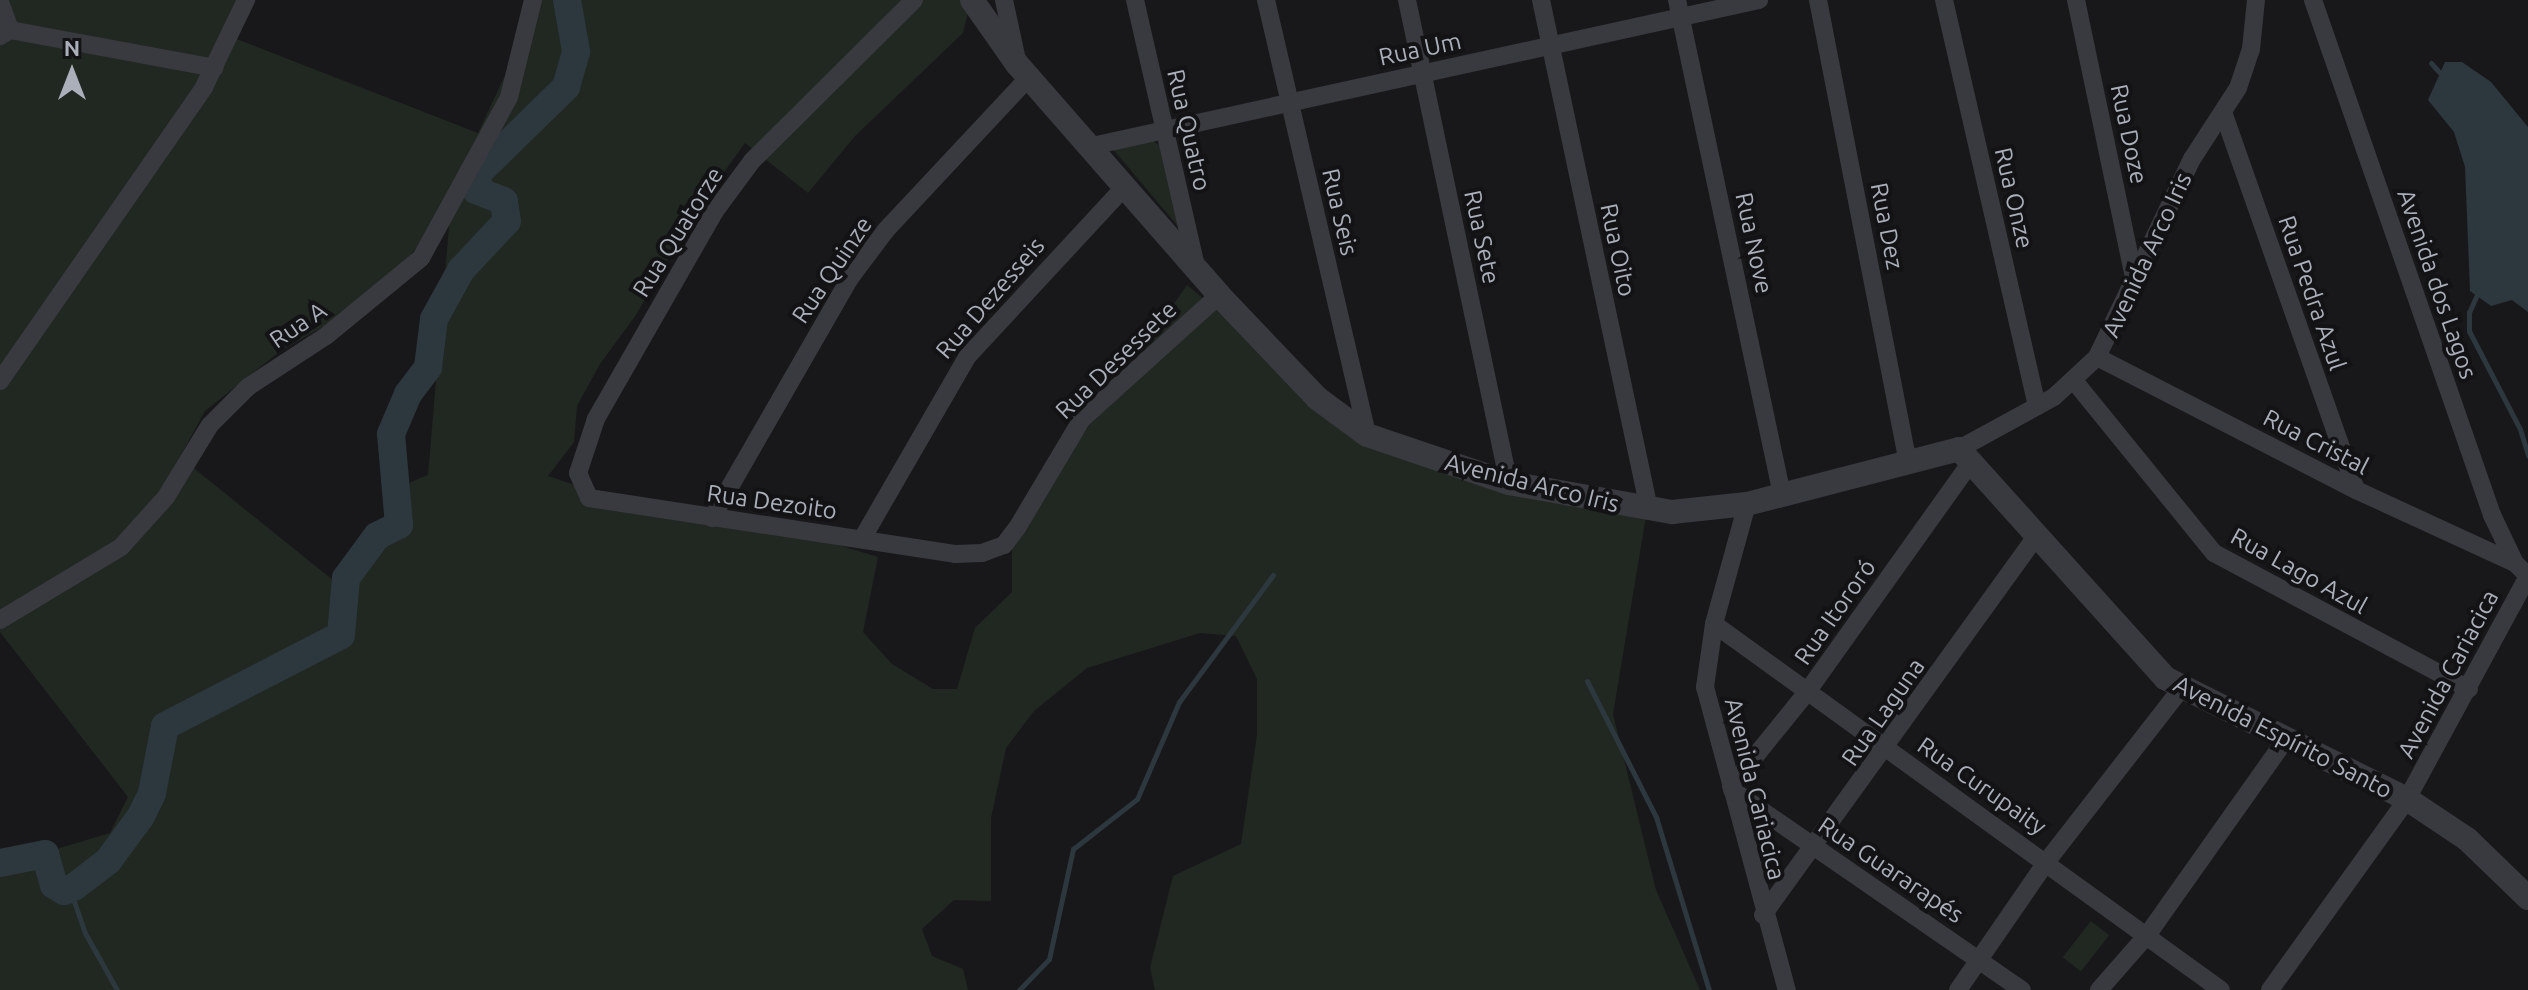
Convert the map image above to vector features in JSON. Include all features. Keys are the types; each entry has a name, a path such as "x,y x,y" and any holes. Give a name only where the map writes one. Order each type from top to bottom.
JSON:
{"street":[{"path":"0,381 215,68 246,0"},
{"name":"Rua A","path":"0,620 121,547 166,497 210,425 248,387 326,336 421,258 509,97 533,0"},
{"name":"Rua Quatorze","path":"584,492 578,473 596,419 715,211 752,161 914,0"},
{"name":"Avenida Arco Iris","path":"972,0 1023,70 1126,185 1196,270 1317,398 1367,435 1509,483 1649,509 1695,513 1747,504 1908,462 1965,455 2075,382 2097,357 2202,139 2223,112 2245,70 2256,0"},
{"path":"1004,0 1023,70"},
{"name":"Rua Quatro","path":"1135,0 1196,270"},
{"name":"Rua Seis","path":"1266,0 1367,435"},
{"name":"Rua Sete","path":"1407,0 1509,483"},
{"name":"Rua Oito","path":"1541,0 1649,509"},
{"name":"Rua Um","path":"1092,146 1550,45 1679,8 1759,0"},
{"name":"Rua Dez","path":"1818,0 1908,462"},
{"name":"Rua Onze","path":"1944,0 2037,407"},
{"name":"Rua Doze","path":"2076,0 2134,278"},
{"name":"Avenida dos Lagos","path":"2313,0 2492,515 2524,572"},
{"path":"0,2 5,33 215,68"},
{"name":"Rua Nove","path":"1679,8 1782,495"},
{"name":"Rua Quinze","path":"712,518 850,278 886,230 1023,70"},
{"name":"Rua Pedra Azul","path":"2223,112 2356,490"},
{"name":"Rua Dezesseis","path":"862,539 967,357 1126,185"},
{"name":"Rua Desessete","path":"955,554 982,553 1004,545 1082,419 1219,295"},
{"name":"Rua Cristal","path":"2097,357 2524,572"},
{"name":"Rua Lago Azul","path":"2075,382 2214,553 2469,689"},
{"name":"Avenida Espírito Santo","path":"1965,455 2038,534 2150,665 2181,689 2407,799 2456,830 2526,890"},
{"name":"Rua Itororó","path":"1732,788 1807,692 1965,455"},
{"name":"Rua Dezoito","path":"584,492 595,500 955,554"},
{"name":"Avenida Cariacica","path":"1747,504 1714,624 1705,687 1763,915 1787,990"},
{"name":"Rua Laguna","path":"1763,915 1887,749 2038,534"},
{"name":"Avenida Cariacica","path":"2270,990 2407,799 2469,689 2524,572"},
{"name":"Rua Curupaity","path":"1714,624 2047,861 2221,990"},
{"path":"1958,990 2047,861 2181,689"},
{"path":"2099,990 2148,934 2287,738"},
{"name":"Rua Guararapés","path":"1732,788 2022,990"}],"shaded area":[{"path":"0,0 241,0 229,36 478,133 506,73 524,0 971,0 963,33 855,136 808,193 745,143 689,221 636,315 600,364 577,406 574,442 548,476 662,514 726,510 878,557 863,632 892,664 933,689 957,689 975,628 1012,592 1012,536 1187,285 1368,435 1647,510 1613,714 1656,890 1700,990 1155,990 1150,968 1173,876 1241,844 1257,735 1257,679 1236,636 1200,633 1087,668 1034,711 1006,748 991,818 991,901 954,900 922,929 932,956 963,969 968,990 0,990 0,866 110,833 128,797 0,632","holes":["452,191 428,475 411,482 334,581 180,457 205,411 279,352 378,295 427,235"]},
{"path":"2445,62 2462,62 2491,82 2528,127 2528,312 2512,300 2491,306 2470,291 2465,167 2454,132 2428,100"},
{"path":"1153,141 1162,147 1181,230 1112,148"},
{"path":"2091,921 2109,935 2081,971 2063,957"}],"waterway":[{"path":"0,863 45,854 54,885 64,891 74,887 108,861 141,816 152,793 165,726 341,635 346,578 377,536 399,525 391,434 408,394 428,367 434,319 461,270 507,221 504,201 476,190 479,172 566,87 576,51 567,0"},
{"path":"2431,63 2441,74"},
{"path":"2479,290 2469,312 2469,331 2520,429 2528,456"},
{"path":"1019,990 1049,959 1073,849 1137,799 1179,702 1273,575"},
{"path":"1587,681 1656,817 1709,990"},
{"path":"70,890 85,933 117,990"}]}
